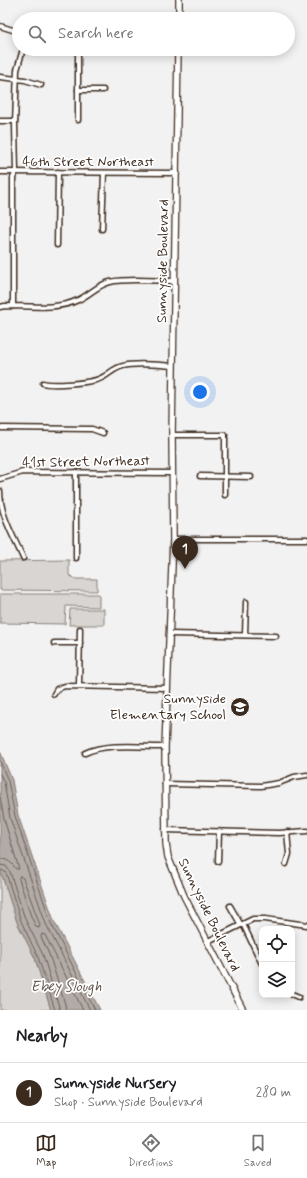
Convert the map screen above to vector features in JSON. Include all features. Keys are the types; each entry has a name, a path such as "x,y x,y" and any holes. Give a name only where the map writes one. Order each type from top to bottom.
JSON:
{"street":[{"path":"179,0 179,12"},
{"path":"0,26 12,30"},
{"path":"13,306 13,178 16,172 15,121 17,79 21,56"},
{"path":"78,56 78,120"},
{"name":"Sunnyside Boulevard","path":"178,56 172,435 173,539 165,747 165,830 168,857 177,880 243,1010"},
{"path":"0,78 17,79 41,85"},
{"path":"78,90 103,90"},
{"path":"0,121 15,121"},
{"name":"46th Street Northeast","path":"0,172 177,173"},
{"path":"57,245 58,172"},
{"path":"102,229 104,173"},
{"path":"0,307 65,305 79,300 102,285 118,281 174,281"},
{"path":"43,383 62,384 98,380 113,370 128,365 173,366"},
{"path":"0,428 92,429 102,433"},
{"path":"172,435 225,435 225,495"},
{"name":"41st Street Northeast","path":"0,479 23,472 172,473"},
{"path":"76,472 76,558"},
{"path":"200,476 251,477"},
{"path":"0,491 0,501 3,512 23,558"},
{"path":"173,539 307,539"},
{"path":"245,635 246,602"},
{"path":"79,686 80,628"},
{"path":"169,634 276,636"},
{"path":"54,643 80,643"},
{"path":"54,694 57,689 65,686 167,688"},
{"path":"85,753 104,747 165,747"},
{"path":"165,784 262,786 307,775"},
{"path":"165,830 279,833 307,831"},
{"path":"218,861 219,832"},
{"path":"286,864 289,854 288,832"},
{"path":"230,906 242,925 261,962"},
{"path":"208,941 253,919 265,919 307,925"},
{"path":"295,995 299,997"}],"shaded area":[{"path":"69,560 69,575 76,579 97,579 97,591 0,590 0,561"},
{"path":"0,594 99,594 99,607 66,606 65,624 0,623"},
{"path":"70,609 104,609 104,625 69,625"},
{"path":"0,869 17,922 35,958 51,1010 0,1010"}],"water":[{"name":"Ebey Slough","path":"0,751 12,780 18,815 54,921 100,1010 51,1010 35,958 17,922 0,869"}],"place":[{"name":"Sunnyside Nursery","path":"185,569"},
{"name":"Sunnyside Elementary School","path":"240,707"}]}
